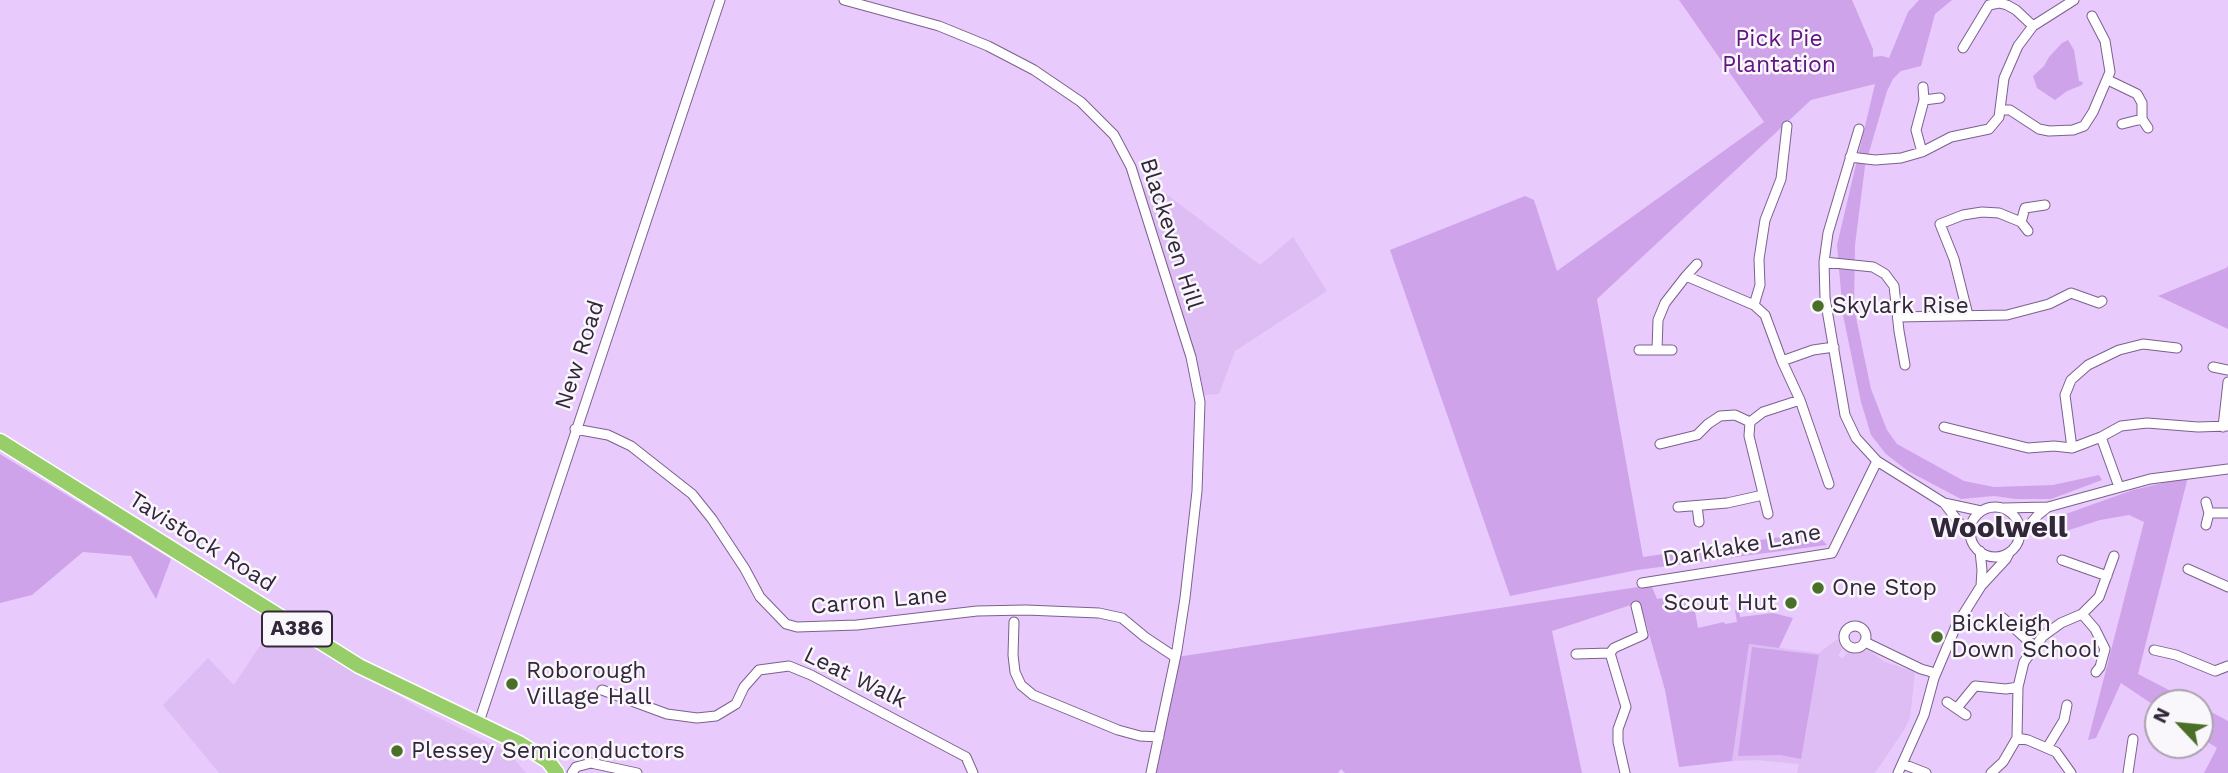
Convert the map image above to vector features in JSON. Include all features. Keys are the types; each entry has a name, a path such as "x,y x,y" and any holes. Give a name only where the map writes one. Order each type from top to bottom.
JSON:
{"highway":[{"name":"Tavistock Road","path":"0,442 359,666 519,743 548,761 557,773"},
{"name":"Tavistock Road","path":"532,752 544,773"}],"street":[{"name":"New Road","path":"479,722 720,0"},
{"name":"Blackeven Hill","path":"844,0 939,26 988,46 1034,70 1081,102 1114,135 1131,167 1191,357 1200,402 1197,491 1176,653 1151,773"},
{"path":"1850,157 1875,160 1901,158 1922,152 1951,136 1972,138 1989,129 1999,117 2004,78 2018,46 2033,26 2074,0"},
{"path":"1963,48 1989,5 2007,5 2033,26"},
{"path":"2000,110 2010,110 2039,129 2049,131 2073,130 2084,126 2110,72 2105,41 2092,16"},
{"path":"2108,80 2137,94 2142,103 2145,123 2122,124"},
{"path":"1922,152 1916,130 1924,100 1923,87"},
{"path":"1924,100 1940,98"},
{"path":"1754,305 1759,285 1759,259 1765,220 1781,179 1787,126"},
{"path":"1859,129 1828,233 1824,262 1825,298 1845,415 1856,438 1877,461 1944,503 1981,512 1996,507 2048,507 2175,475 2228,469"},
{"path":"2021,222 2025,208 2045,205"},
{"path":"1968,315 1955,259 1940,224 1963,215 1999,213 2021,222 2028,231"},
{"path":"1824,262 1873,267 1885,274 1894,286 1905,365"},
{"path":"1657,351 1658,320 1665,303 1697,264"},
{"path":"1686,276 1754,305 1765,315 1800,400 1829,484"},
{"path":"1898,317 2007,315 2049,304 2071,293 2099,303 2102,301"},
{"path":"2072,448 2065,395 2071,380 2088,365 2119,350 2143,344 2177,348"},
{"path":"1782,361 1813,350 1834,347"},
{"path":"1639,350 1672,351"},
{"path":"2213,367 2228,370"},
{"path":"1944,427 2028,448 2072,448 2120,426 2147,423 2225,426 2228,382"},
{"path":"1768,514 1749,436 1750,422 1763,412 1800,400"},
{"path":"1660,444 1697,435 1707,424 1720,416 1735,415 1750,422"},
{"name":"Carron Lane","path":"575,429 608,435 631,446 692,494 712,519 760,597 786,624 797,627 857,625 977,611 1099,613 1122,618 1146,637 1176,653"},
{"path":"2101,437 2119,487"},
{"name":"Darklake Lane","path":"1642,583 1832,553 1877,461"},
{"path":"1678,507 1748,500 1763,495"},
{"path":"2206,502 2209,513 2206,525"},
{"path":"1944,503 1980,551 1983,570 1981,586"},
{"path":"1697,506 1699,522"},
{"path":"1926,773 1901,769 1956,626 1981,586 2006,559 2038,515 2048,507"},
{"path":"2004,509 2015,517 2020,537"},
{"path":"1971,538 1972,523 1981,512"},
{"path":"2209,513 2228,513"},
{"path":"1980,551 1989,556 2009,553"},
{"path":"1991,773 2012,750 2017,738 2018,687 2024,662 2043,636 2082,614 2099,597 2114,556"},
{"path":"2062,560 2107,576"},
{"path":"2188,569 2228,587"},
{"path":"2197,588 2202,577"},
{"path":"1610,653 1614,648 1643,635 1636,606"},
{"path":"2082,614 2095,629 2105,649 2101,667 2096,672"},
{"path":"2003,618 2035,647"},
{"path":"1014,622 1015,672 1021,685 1033,695 1118,730 1158,737"},
{"path":"1865,642 1921,669 1936,673"},
{"path":"2175,655 2180,643"},
{"path":"2154,650 2175,655 2215,671 2228,666"},
{"path":"1576,653 1610,653"},
{"path":"1610,653 1626,707 1618,729 1618,743 1625,773"},
{"name":"Leat Walk","path":"602,690 667,714 697,718 716,716 736,704 744,687 759,670 789,666 966,757 973,773"},
{"path":"1956,708 1975,686 2006,689 2018,687"},
{"path":"1947,702 1966,715"},
{"path":"2047,748 2064,720 2067,705"},
{"path":"2064,720 2076,721"},
{"path":"2017,738 2056,752 2071,773"},
{"path":"2129,773 2133,739"},
{"path":"572,773 576,767 592,763 636,773"}],"shaded area":[{"path":"1153,184 1260,265 1293,237 1327,291 1235,351 1219,394 1203,395 1141,188"},
{"path":"275,623 421,709 508,752 526,773 219,773 163,705 208,658 234,685"},
{"path":"1836,640 1842,649 1838,656 1840,657 1843,658 1847,653 1858,654 1868,650 1885,662 1915,672 1910,718 1875,773 1797,773 1799,764 1732,761 1749,644 1819,653"}],"green space":[{"name":"Pick Pie Plantation","path":"1679,0 1852,0 1873,49 1873,57 1889,58 1908,12 1919,0 1952,0 1935,14 1921,66 1901,71 1893,79 1865,166 1855,245 1854,308 1871,389 1887,430 1897,444 1964,481 1994,487 2053,485 2099,475 2102,480 2051,499 1994,496 1961,499 1908,471 1886,454 1871,435 1861,402 1843,315 1837,245 1875,84 1811,100 1597,299 1643,557 1815,532 1827,545 1637,570 1510,596 1390,250 1525,196 1534,200 1557,271 1764,122"},
{"path":"2068,40 2074,50 2079,81 2083,82 2055,100 2037,88 2033,76 2062,43"},
{"path":"2228,266 2228,329 2158,296 2226,268"},
{"path":"0,454 171,559 156,599 131,556 83,552 32,595 0,603"},
{"path":"2188,477 2138,674 2167,689 2144,689 2144,699 2121,683 2096,738 2088,740 2144,522 2129,515 2100,520 2066,531 2049,520 2133,490"},
{"path":"1651,585 1657,599 1684,595 1687,612 1695,611 1698,628 1737,622 1735,610 1739,609 1740,617 1773,613 1793,618 1779,648 1749,644 1732,761 1679,767 1665,690 1640,602 1552,631 1582,773 1345,773 1341,769 1338,773 1154,773 1177,657"},
{"path":"1752,647 1819,655 1801,759 1780,755 1738,756"},
{"path":"2214,714 2228,721 2228,773 2204,773 2211,759 2214,759 2217,748 2214,746"}],"place":[{"name":"Skylark Rise","path":"1818,306"},
{"name":"One Stop","path":"1818,588"},
{"name":"Scout Hut","path":"1791,603"},
{"name":"Bickleigh Down School","path":"1937,637"},
{"name":"Roborough Village Hall","path":"512,684"},
{"name":"Plessey Semiconductors","path":"397,751"}],"district":[{"name":"Woolwell","path":"1999,528"}]}
